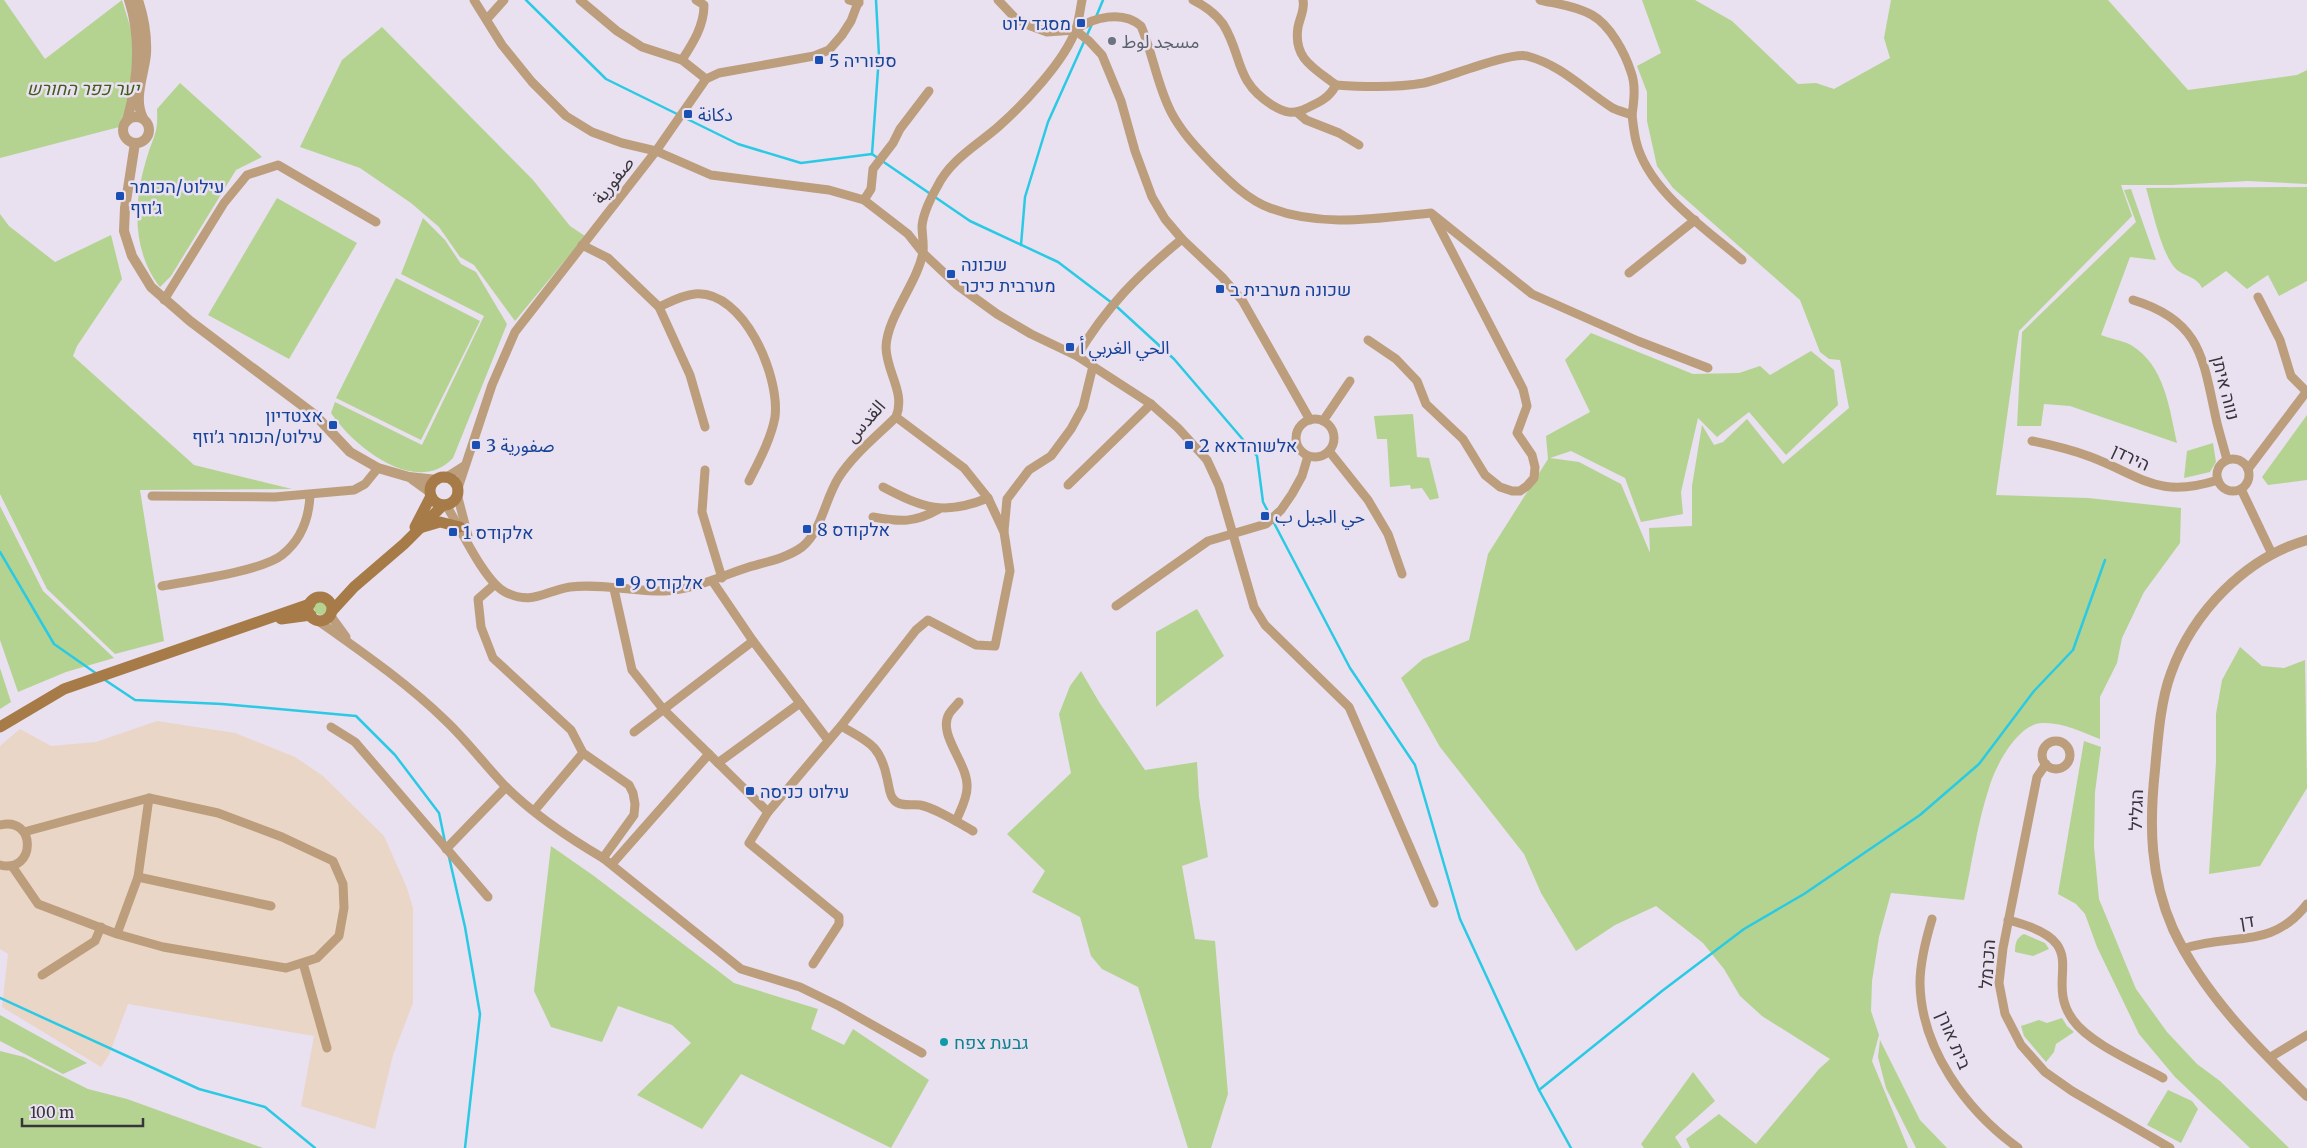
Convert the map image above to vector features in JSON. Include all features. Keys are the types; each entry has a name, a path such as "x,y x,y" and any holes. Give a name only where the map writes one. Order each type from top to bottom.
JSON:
{"main road":[{"path":"0,727 64,689 260,622 313,613 325,620 354,587 404,544 444,505 453,501 457,492 455,483 441,479 431,486 430,494 404,544"},
{"path":"430,494 435,502 444,505"},
{"path":"421,528 440,522 460,527"},
{"path":"313,613 316,598 354,587"},
{"path":"323,597 329,601 331,613"}],"street":[{"path":"129,0 136,27 138,52 131,105 127,121 124,125 124,134 130,141 136,143 144,140 149,133 149,126 140,112 139,98 146,29 138,0"},
{"path":"474,0 502,45 532,82 566,116 592,132 622,144 656,151 711,175 829,190 864,200 908,234 923,253 957,284 997,314 1093,366 1151,404 1178,428 1207,460 1219,486 1231,533 1254,607 1265,625 1349,707 1434,902"},
{"path":"487,19 504,0"},
{"path":"580,0 617,31 642,47 682,60 706,79 719,73 814,56 829,50 851,21 859,2 849,0"},
{"path":"682,60 698,34 704,14 704,5 696,0"},
{"path":"998,0 1015,18 1047,32 1075,30 1087,22 1120,16 1133,19 1141,26 1170,109 1180,128 1229,181 1246,195 1270,208 1305,217 1343,222 1432,213 1532,294 1638,341 1708,368"},
{"name":"القدس","path":"494,585 526,599 538,598 570,587 666,590 690,588 713,582 792,554 804,546 813,533 838,478 850,462 896,417 900,402 897,384 887,357 887,342 923,253 922,223 936,188 956,160 999,126 1032,94 1056,64 1075,30 1082,0"},
{"path":"1193,0 1215,14 1224,26 1245,81 1256,94 1283,111 1298,112 1327,99 1336,85"},
{"path":"1540,0 1577,8 1605,25 1632,73 1634,97 1632,115 1636,142 1650,172 1669,197 1742,260"},
{"path":"1305,2 1298,27 1297,46 1303,58 1336,85 1368,87 1424,83 1508,58 1524,56 1550,64 1587,88 1612,108 1632,115"},
{"path":"1075,30 1102,55 1121,100 1135,151 1152,197 1165,218 1182,239 1222,277 1242,300 1310,420"},
{"name":"صفورية","path":"457,492 492,385 515,332 656,151 706,79"},
{"path":"864,200 871,188 873,169 929,91"},
{"path":"1298,112 1306,120 1339,133 1359,145"},
{"path":"127,121 135,117 143,118"},
{"path":"136,143 125,208 124,231 132,256 151,287 164,300 315,415 350,452 378,468 409,477 441,479 456,473 465,466"},
{"path":"164,300 224,203 247,175 278,166 376,222"},
{"path":"1368,340 1396,359 1417,381 1426,404 1463,439 1485,475 1492,482 1512,491 1520,491 1534,478 1535,467 1532,455 1518,433 1527,406 1523,389 1432,213"},
{"path":"1629,273 1696,220"},
{"path":"1077,356 1089,336 1120,294 1143,271 1182,239"},
{"path":"582,245 608,258 659,307 690,375 705,427"},
{"path":"659,307 683,296 695,294 710,296 733,308 759,345 775,391 775,416 764,452 750,481"},
{"path":"2248,469 2307,391 2291,376 2280,340 2258,297"},
{"name":"נווה איתן","path":"2133,300 2159,310 2175,320 2196,344 2208,372 2217,424 2227,460"},
{"path":"813,964 839,924 840,917 749,843 768,812 841,726 916,630 928,620 976,645 996,646 1010,570 1004,532 1007,498 1029,470 1051,456 1071,429 1083,407 1093,366"},
{"path":"1322,421 1350,381"},
{"path":"1068,485 1151,404"},
{"path":"896,417 964,468 988,498 1004,532"},
{"path":"1310,420 1322,421 1328,424 1334,434 1334,440 1329,451 1319,457 1308,456 1299,448 1296,437 1300,426 1310,420"},
{"name":"הירדן","path":"2032,441 2090,457 2160,487 2187,488 2218,480"},
{"path":"1329,451 1368,500 1388,534 1402,574"},
{"path":"1116,606 1208,541 1266,524 1281,510 1302,476 1308,456"},
{"path":"2237,459 2248,469 2250,478 2242,489 2227,490 2218,480 2218,470 2227,460 2237,459"},
{"path":"152,496 276,497 354,490 365,484 378,468"},
{"path":"705,470 702,512 722,578"},
{"path":"409,477 430,494"},
{"path":"883,487 925,506 939,508 967,507 988,498"},
{"path":"2242,489 2272,554"},
{"path":"457,492 470,544"},
{"path":"162,586 252,568 281,556 299,536 309,514 310,494"},
{"path":"444,505 460,527 494,585 478,599 481,627 493,658 571,730 583,753 628,785 633,793 634,815 603,858"},
{"path":"873,517 910,521 924,517 939,508"},
{"name":"הגליל","path":"2307,540 2272,554 2233,582 2213,601 2198,620 2178,655 2166,693 2151,804 2152,855 2157,883 2164,906 2183,949 2215,997 2269,1058 2307,1096"},
{"path":"713,582 753,641 828,740"},
{"path":"614,589 632,670 663,709 768,812"},
{"path":"313,613 351,644 402,680 447,722 506,786 534,811 584,847 612,864 741,969 800,988 839,1006 922,1053"},
{"path":"331,613 351,644"},
{"path":"634,732 753,641"},
{"path":"718,763 800,702"},
{"path":"956,821 968,787 965,770 949,737 946,723 949,714 959,702"},
{"path":"841,726 878,751 883,760 891,795 895,801 900,804 921,806 973,830"},
{"path":"331,727 356,742 488,897"},
{"path":"534,811 583,753"},
{"path":"612,864 709,754"},
{"name":"הכרמל","path":"2046,764 2037,777 2003,948 2000,983 2005,1014 2021,1045 2045,1072 2059,1083 2170,1148"},
{"path":"446,849 506,786"},
{"path":"118,934 138,877 149,798"},
{"path":"12,866 38,904 118,934 163,948 286,968 317,958 339,936 344,908 343,884 333,861 282,837 218,813 149,798 24,832"},
{"path":"0,825 12,824 24,832 28,846 23,858 12,866 0,865"},
{"path":"138,877 271,906"},
{"name":"דן","path":"2183,949 2206,942 2259,937 2276,931 2292,921 2307,904"},
{"name":"בית אורן","path":"1932,919 1922,958 1920,982 1922,1001 1933,1043 1957,1087 1994,1129 2018,1148"},
{"path":"2008,920 2041,931 2050,936 2058,946 2064,966 2063,987 2067,1010 2082,1031 2163,1078"},
{"path":"42,975 96,941 101,927"},
{"path":"303,962 327,1048"},
{"path":"2269,1058 2307,1035"}],"shaded area":[{"path":"157,721 235,733 295,757 323,776 384,836 407,888 413,908 413,1003 393,1055 375,1129 301,1106 314,1036 128,1004 109,1055 101,1067 2,1007 8,954 0,949 0,746 20,729 51,746 96,742"}],"green space":[{"name":"יער כפר החורש","path":"0,0 4,0 45,59 122,0 133,36 133,62 127,125 0,158"},
{"path":"1642,0 1695,0 1732,21 1798,84 1816,83 1834,89 1890,58 1884,38 1891,0 2108,0 2188,90 2297,75 2307,70 2307,184 2248,181 2172,185 2121,185 2132,216 2019,331 1996,495 2088,498 2181,508 2180,543 2144,592 2122,638 2117,663 2100,697 2100,739 2072,728 2049,723 2033,725 2024,731 2008,748 1992,779 1981,815 1964,900 1891,893 1879,937 1872,981 1871,1011 1879,1035 1872,1061 1908,1148 1690,1148 1686,1139 1719,1114 1756,1144 1819,1069 1830,1059 1762,1016 1740,996 1724,969 1703,943 1656,906 1615,925 1576,951 1541,893 1524,854 1440,747 1401,678 1423,659 1469,640 1488,554 1548,459 1546,436 1590,412 1565,360 1591,333 1693,374 1739,373 1760,366 1770,375 1811,351 1834,370 1838,405 1786,455 1749,412 1717,437 1698,418 1681,492 1683,514 1641,522 1625,478 1571,451 1550,458 1579,462 1621,484 1650,553 1649,528 1692,526 1692,486 1702,425 1714,445 1723,442 1747,419 1783,464 1849,408 1840,360 1829,359 1820,352 1800,300 1673,188 1657,166 1647,121 1647,92 1637,66 1661,53"},
{"path":"382,27 533,180 570,226 585,236 515,321 474,265 460,257 439,227 411,203 360,168 300,147 342,60"},
{"path":"180,83 262,157 236,170 171,276 160,287 150,272 139,240 138,205 143,171 156,128 157,109"},
{"path":"2307,187 2307,281 2279,296 2268,275 2247,289 2226,271 2202,288 2194,279 2177,270 2162,244 2146,188"},
{"path":"2131,189 2156,260 2130,257 2101,335 2131,345 2151,364 2164,388 2177,443 2070,406 2044,404 2041,426 2017,426 2022,332 2136,222 2124,190"},
{"path":"277,198 357,243 289,359 208,315"},
{"path":"0,214 9,226 55,262 111,235 122,279 77,346 73,356 194,465 292,489 140,490 164,641 115,654 47,589 0,494"},
{"path":"423,218 445,240 461,264 476,272 507,324 453,458 438,469 422,472 404,470 387,463 370,452 341,426 331,413 335,402 422,445 484,316 401,274"},
{"path":"396,278 480,321 421,440 336,398"},
{"path":"1413,414 1417,457 1429,458 1439,498 1430,500 1422,488 1411,489 1410,485 1390,487 1387,439 1377,439 1374,416"},
{"path":"2307,415 2307,480 2268,485 2262,477"},
{"path":"2213,443 2216,462 2210,472 2184,478 2187,451"},
{"path":"0,506 43,591 114,658 66,672 18,692 0,640"},
{"path":"318,601 324,601 328,608 324,615 318,615 314,611 314,605"},
{"path":"1197,609 1224,656 1156,707 1156,632"},
{"path":"2240,647 2262,666 2284,668 2305,660 2307,788 2260,866 2209,874 2216,762 2216,714 2222,680"},
{"path":"0,668 11,702 0,709"},
{"path":"1081,671 1099,702 1145,770 1197,762 1199,797 1208,857 1182,866 1195,939 1215,941 1228,1094 1211,1148 1188,1148 1138,987 1102,969 1091,956 1080,917 1032,892 1045,871 1007,834 1071,773 1059,714 1070,686"},
{"path":"2084,741 2101,747 2095,792 2094,847 2099,899 2136,989 2167,1032 2197,1064 2220,1081 2289,1148 2250,1148 2175,1077 2139,1034 2097,947 2085,914 2076,904 2058,894"},
{"path":"551,846 594,876 734,983 818,1009 811,1029 844,1045 853,1029 929,1080 891,1148 741,1074 702,1129 637,1095 691,1043 672,1025 618,1006 602,1042 551,1027 534,991"},
{"path":"2024,934 2045,943 2049,949 2033,956 2015,952 2016,941"},
{"path":"0,1015 87,1063 63,1074 0,1041"},
{"path":"2062,1018 2074,1032 2056,1044 2054,1052 2046,1062 2024,1036 2021,1026 2039,1020 2047,1023"},
{"path":"1880,1040 1920,1120 1947,1148 1916,1148 1886,1088 1878,1057"},
{"path":"0,1051 24,1057 88,1089 127,1099 263,1148 0,1148"},
{"path":"1693,1072 1715,1101 1675,1137 1682,1148 1644,1148 1641,1144"},
{"path":"2168,1090 2192,1101 2198,1109 2181,1143 2147,1125"}],"waterway":[{"path":"526,0 606,79 738,144 801,163 872,154 970,221 1058,262 1116,306 1174,359 1257,456 1263,502 1350,668 1415,765 1460,919 1539,1090 1571,1148"},
{"path":"872,154 879,56 876,0"},
{"path":"1096,17 1103,0"},
{"path":"1021,245 1025,197 1048,122 1092,24"},
{"path":"0,552 54,644 97,674"},
{"path":"1539,1090 1662,991 1744,929 1804,894 1920,815 1979,764 2034,691 2073,650 2105,560"},
{"path":"105,680 135,700 222,704 356,716 395,755 439,813 445,842"},
{"path":"449,857 465,927 480,1014 465,1148"},
{"path":"0,998 199,1089 265,1107 315,1148"}],"place":[{"name":"מסגד לוט","path":"1081,23"},
{"name":"مسجد لوط","path":"1112,41"},
{"name":"ספוריה 5","path":"819,60"},
{"name":"دكانة","path":"688,114"},
{"name":"עילוט/הכומר ג׳וזף","path":"120,196"},
{"name":"שכונה מערבית כיכר","path":"951,274"},
{"name":"שכונה מערבית ב","path":"1220,289"},
{"name":"الحي الغربي أ","path":"1070,347"},
{"name":"אצטדיון עילוט/הכומר ג׳וזף","path":"333,425"},
{"name":"صفورية 3","path":"476,445"},
{"name":"אלשוהדאא 2","path":"1189,445"},
{"name":"حي الجبل ب","path":"1265,516"},
{"name":"אלקודס 8","path":"807,529"},
{"name":"אלקודס 1","path":"453,532"},
{"name":"אלקודס 9","path":"620,582"},
{"name":"עילוט כניסה","path":"750,791"},
{"name":"גבעת צפח","path":"944,1042"}]}
